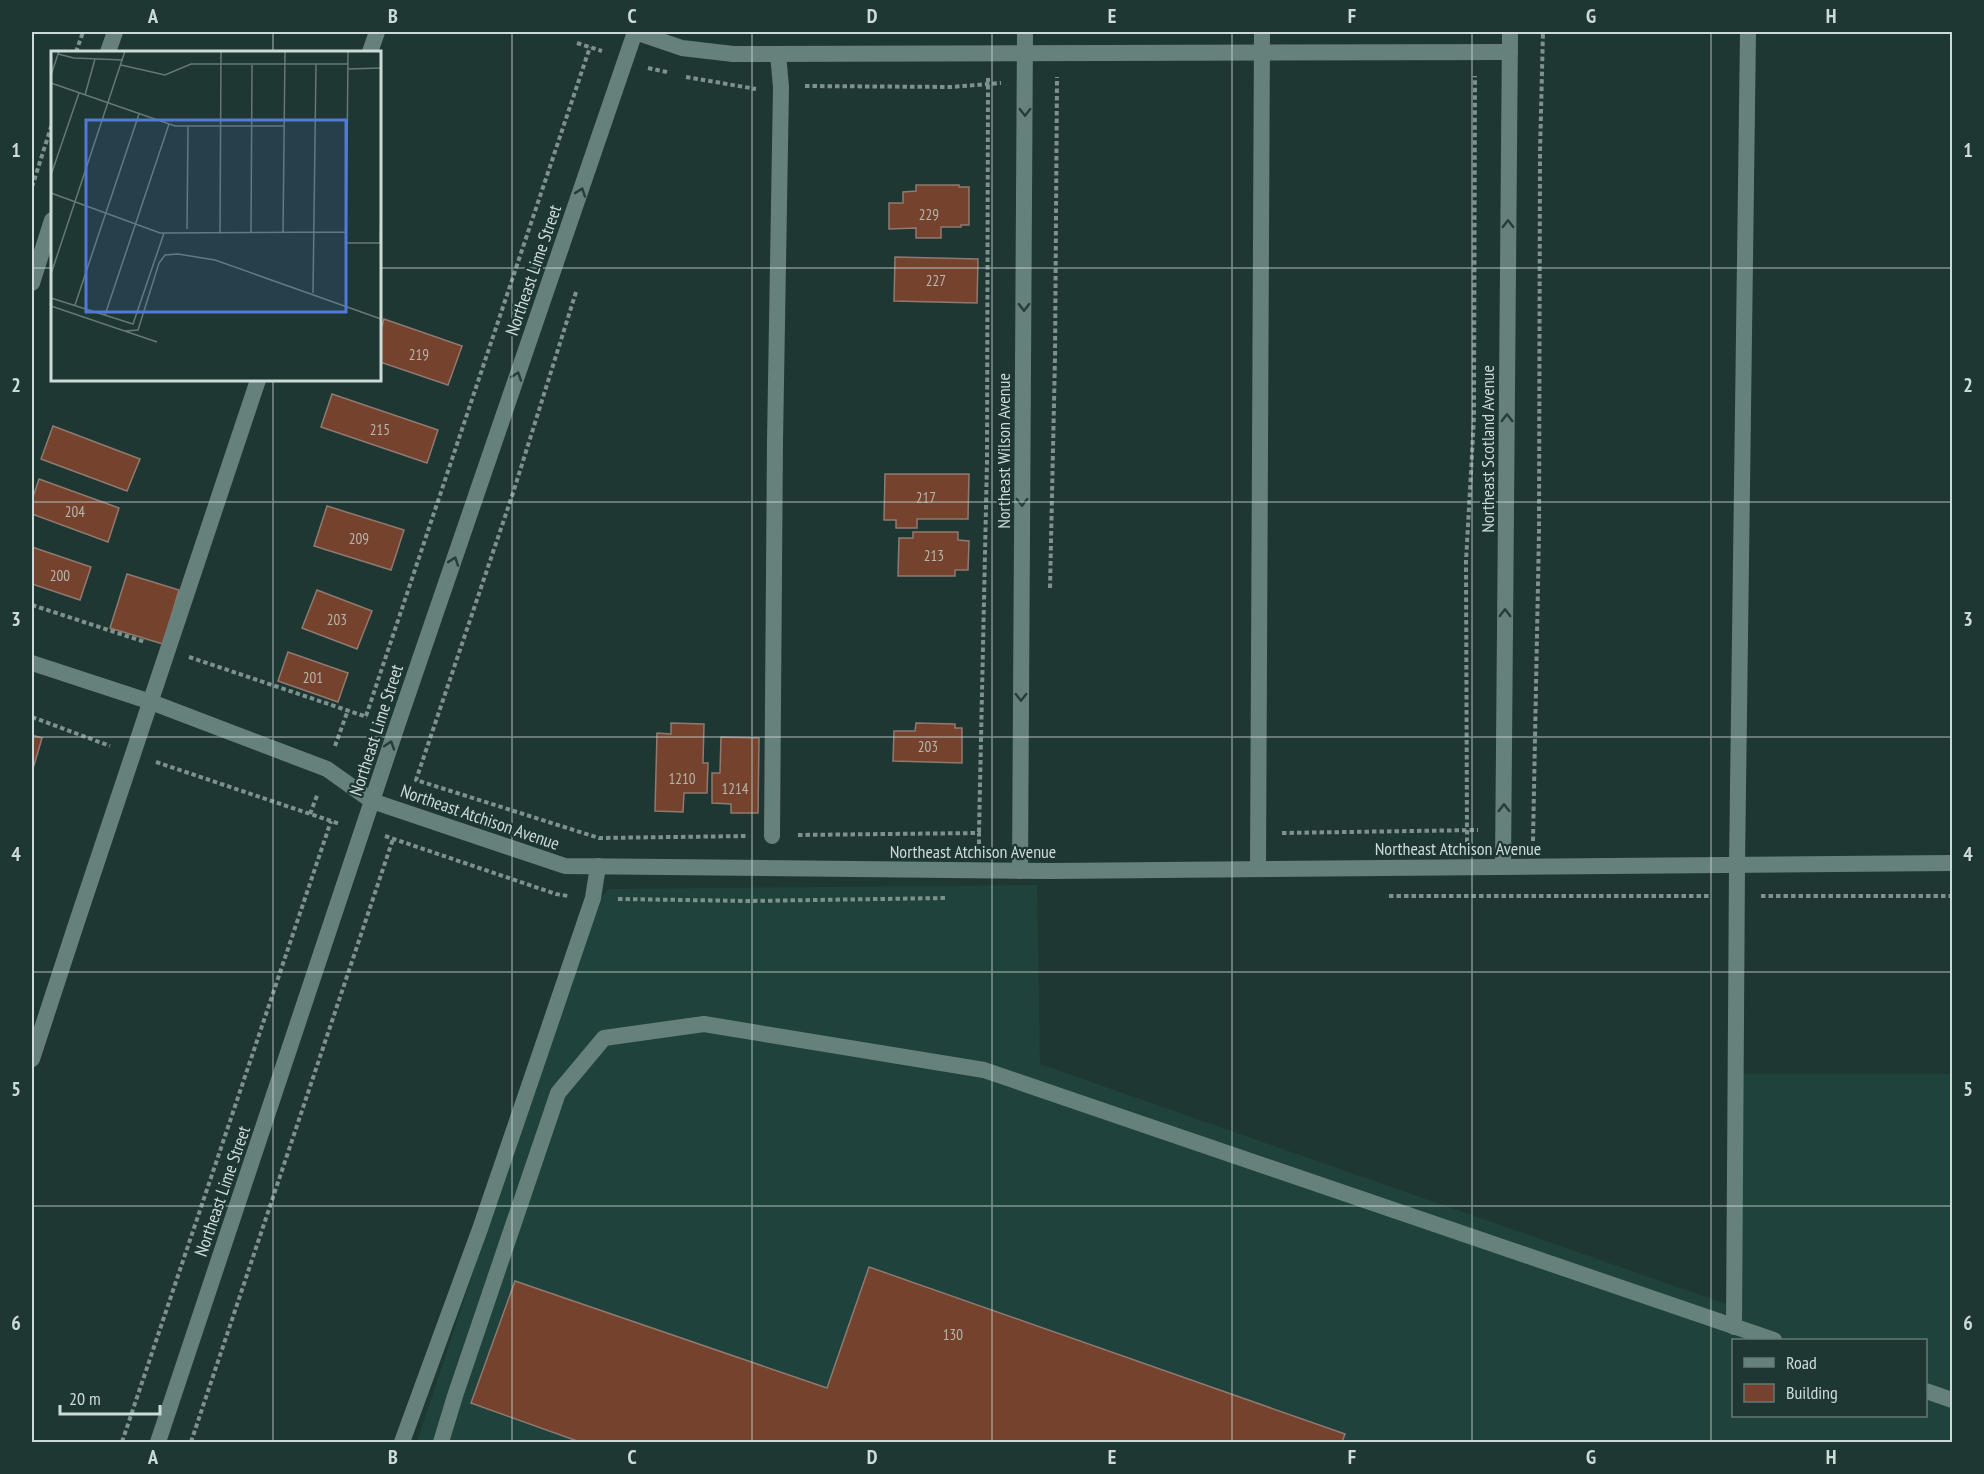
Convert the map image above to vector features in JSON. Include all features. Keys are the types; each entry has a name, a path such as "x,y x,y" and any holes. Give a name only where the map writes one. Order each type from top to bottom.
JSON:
{"street":[{"path":"108,51 115,32"},
{"path":"370,51 377,32"},
{"path":"635,32 682,48 733,54 1510,52"},
{"name":"Northeast Lime Street","path":"158,1443 397,726 635,32"},
{"name":"Northeast Wilson Avenue","path":"1020,871 1025,32"},
{"path":"1258,869 1262,32"},
{"name":"Northeast Scotland Avenue","path":"1503,867 1510,32"},
{"path":"1734,1327 1737,865 1748,32"},
{"path":"772,836 774,465 781,87 778,54"},
{"path":"32,283 51,223"},
{"path":"32,1059 151,702 166,649 258,381"},
{"name":"Northeast Atchison Avenue","path":"32,663 151,702 327,769 372,801 565,866 1020,871 1953,863"},
{"path":"402,1443 480,1229 593,898 598,866"},
{"path":"441,1443 558,1093 604,1038 704,1024 984,1070 1768,1339"},
{"path":"1927,1390 1953,1400"}],"path":[{"path":"76,51 83,32"},
{"path":"1534,897 1534,712 1539,532 1540,152 1543,32"},
{"path":"366,716 590,47"},
{"path":"1468,867 1466,561 1474,418 1475,52"},
{"path":"978,870 987,449 989,90 987,53"},
{"path":"1050,592 1055,357 1057,53"},
{"path":"32,187 51,127"},
{"path":"576,292 513,493 416,780 599,838 980,833"},
{"path":"32,605 397,726"},
{"path":"122,1443 331,821"},
{"path":"1258,833 1503,830"},
{"path":"191,1443 393,839"}],"shaded area":[{"path":"1037,885 1040,1064 1729,1305 1734,1074 1952,1074 1952,1442 417,1442 594,906 609,889"}],"building":[{"path":"916,185 969,187 969,225 941,227 941,238 916,238 916,228 889,229 889,203 903,203 903,192 916,191"},
{"path":"895,257 978,259 977,303 894,301"},
{"path":"384,319 462,346 448,385 381,362 381,330"},
{"path":"332,394 438,430 427,463 321,427"},
{"path":"53,426 140,459 127,491 41,459"},
{"path":"885,474 969,474 968,519 917,519 917,528 896,528 896,520 884,520"},
{"path":"39,479 119,508 108,542 32,514 32,500"},
{"path":"327,506 404,530 391,570 314,546"},
{"path":"913,532 958,532 958,540 969,541 968,570 955,570 955,576 898,576 899,538 913,538"},
{"path":"32,547 91,567 80,600 32,584"},
{"path":"127,574 179,590 163,644 110,628"},
{"path":"317,590 372,611 357,649 302,628"},
{"path":"288,652 348,673 338,702 278,681"},
{"path":"671,723 704,724 703,763 708,763 707,793 684,793 683,812 655,811 657,733 671,734"},
{"path":"916,723 955,724 955,728 962,728 962,763 893,761 894,731 915,731"},
{"path":"32,735 42,738 32,772"},
{"path":"721,737 759,738 758,813 731,813 731,804 712,803 712,773 720,773"},
{"path":"869,1267 1345,1434 1342,1442 580,1442 471,1403 515,1281 827,1388"}]}
